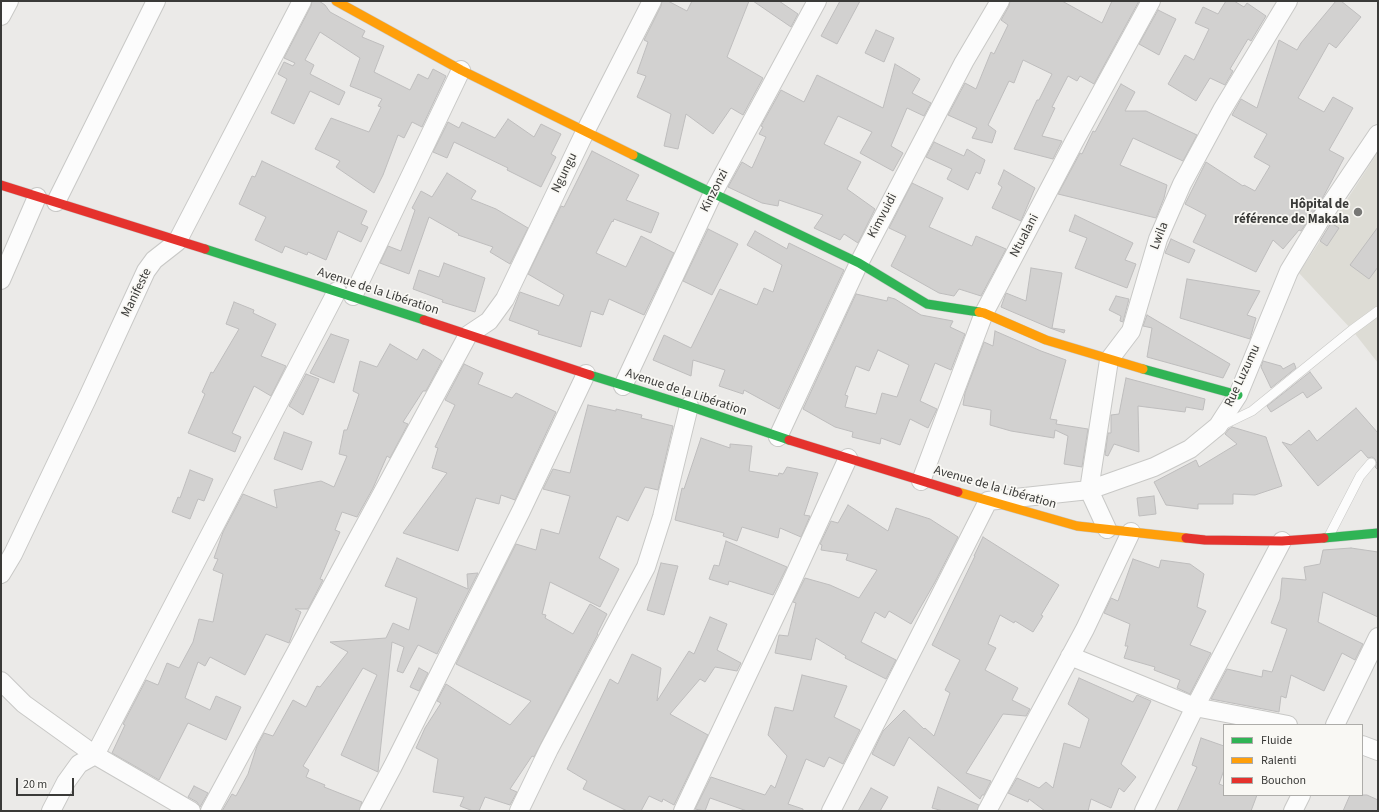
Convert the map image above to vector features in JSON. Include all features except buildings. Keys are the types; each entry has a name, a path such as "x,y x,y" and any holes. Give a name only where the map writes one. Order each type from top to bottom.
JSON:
{"main road":[{"path":"336,1 461,70 585,132 859,263 927,304 984,313 1046,340 1109,360 1238,395"},
{"name":"Avenue de la Libération","path":"1,185 345,294 778,436 921,481 1077,526 1205,540 1282,541 1378,533"}],"street":[{"path":"1,16 9,1"},
{"path":"56,202 156,1"},
{"name":"Manifeste","path":"1,574 13,554 146,271 154,260 177,242 302,1"},
{"name":"Ngungu","path":"468,335 489,321 505,299 585,132 652,1"},
{"name":"Kinzonzi","path":"622,386 714,193 817,1"},
{"name":"Kimvuidi","path":"778,436 859,263 964,62 1000,1"},
{"name":"Ntualani","path":"921,481 984,313 1074,142 1151,1"},
{"name":"Lwila","path":"1089,490 1109,360 1131,331 1158,238 1182,184 1222,110 1288,1"},
{"path":"51,811 66,782 79,764 95,755 345,294 461,70"},
{"name":"Rue Luzumu","path":"988,501 1089,490 1154,467 1190,449 1218,426 1238,395 1289,271 1320,220 1378,134"},
{"path":"1,280 37,197"},
{"path":"210,811 468,335"},
{"path":"369,811 521,511 586,374"},
{"path":"519,811 549,749 646,567 662,517 689,406"},
{"path":"683,811 790,585 848,458"},
{"path":"1089,490 1107,529"},
{"path":"831,811 988,501"},
{"path":"987,811 1085,629 1131,532"},
{"path":"1144,811 1195,707 1282,541"},
{"path":"1335,724 1378,637"},
{"path":"1070,656 1195,707 1283,724"},
{"path":"1,681 24,704 95,755 191,811"},
{"path":"1363,745 1378,751"},
{"path":"1293,811 1300,796"}],"lane":[{"path":"1214,429 1252,411 1352,330 1378,312"},
{"path":"1328,538 1360,476 1371,463"}],"shaded area":[{"name":"Hôpital de référence de Makala","path":"1378,152 1378,363 1352,330 1299,273"}],"traffic: fast":[{"path":"633,155 859,263 927,304 979,312"},
{"path":"205,249 424,320"},
{"path":"1143,369 1238,395"},
{"path":"590,375 689,406 789,440"},
{"path":"1324,538 1378,533"}],"traffic: slow":[{"path":"336,1 461,70 633,155"},
{"path":"979,312 1046,340 1143,369"},
{"path":"958,492 1077,526 1186,538"}],"traffic: jam":[{"path":"1,185 205,249"},
{"path":"424,320 590,375"},
{"path":"789,440 958,492"},
{"path":"1186,538 1205,540 1282,541 1324,538"}],"place":[{"name":"Hôpital de référence de Makala","path":"1358,212"}]}
